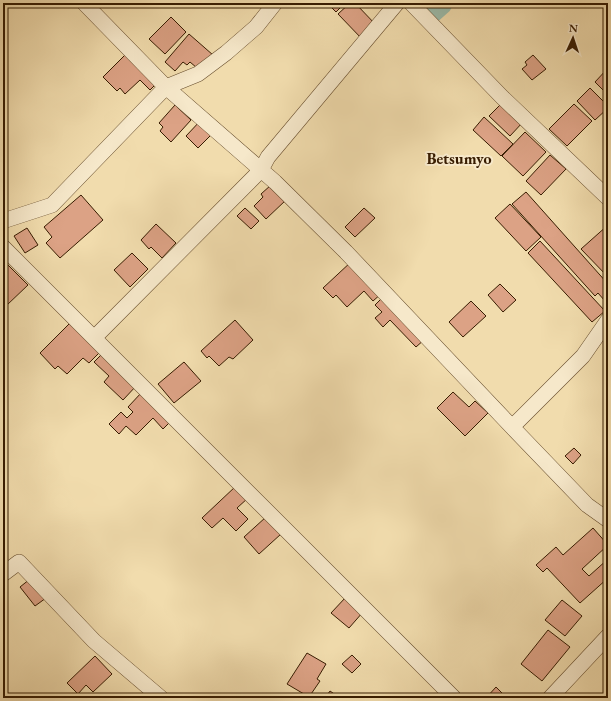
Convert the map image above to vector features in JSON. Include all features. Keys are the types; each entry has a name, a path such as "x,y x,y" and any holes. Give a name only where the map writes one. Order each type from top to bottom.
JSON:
{"street":[{"path":"84,3 166,86 261,170 346,252 587,505 608,520"},
{"path":"3,222 52,205 166,86 198,74 226,53 256,27 275,3"},
{"path":"94,338 261,170 268,157 397,3"},
{"path":"412,3 502,98 608,198"},
{"path":"3,247 454,698"},
{"path":"512,427 583,356 608,320"},
{"path":"3,574 19,562 94,641 161,698"},
{"path":"550,698 608,636"}],"building":[{"path":"327,3 345,3 336,12"},
{"path":"350,3 355,3 377,26 363,40 338,14"},
{"path":"171,17 186,32 165,54 149,39"},
{"path":"189,34 213,55 197,68 190,62 187,65 183,62 175,71 165,62"},
{"path":"129,51 159,81 150,90 140,80 125,94 120,88 117,91 103,77"},
{"path":"533,55 546,69 532,80 522,69 527,65 525,62"},
{"path":"608,68 608,95 595,82"},
{"path":"590,88 608,106 608,108 595,120 577,101"},
{"path":"502,103 523,122 510,136 489,116"},
{"path":"574,104 592,121 567,146 549,129"},
{"path":"175,105 191,120 171,142 160,131 163,127 159,123"},
{"path":"484,117 513,144 501,156 473,130"},
{"path":"202,119 215,131 198,148 186,136"},
{"path":"525,132 546,152 523,176 502,156"},
{"path":"550,155 566,169 541,195 526,181"},
{"path":"271,185 286,200 266,219 254,206 263,197 261,194"},
{"path":"526,192 608,284 608,299 605,301 598,293 595,296 512,204"},
{"path":"81,195 103,220 60,258 46,243 52,237 44,227"},
{"path":"510,204 541,237 526,251 495,218"},
{"path":"245,208 259,221 251,229 237,216"},
{"path":"364,208 375,218 355,237 345,227"},
{"path":"156,224 176,243 162,258 151,247 149,249 141,240"},
{"path":"608,225 608,277 581,249"},
{"path":"27,228 38,245 25,253 14,236"},
{"path":"540,241 605,311 592,322 528,253"},
{"path":"132,253 148,269 130,287 114,270"},
{"path":"3,260 28,285 7,305 3,301"},
{"path":"352,261 382,293 373,301 364,291 347,307 336,295 333,298 323,288"},
{"path":"500,284 516,300 503,312 488,295"},
{"path":"384,296 425,339 416,347 390,320 383,327 375,318 382,312 375,305"},
{"path":"471,301 486,316 463,337 449,322"},
{"path":"73,320 103,349 89,363 83,358 67,374 58,366 55,369 40,353"},
{"path":"235,320 253,340 233,359 229,357 219,366 209,356 207,358 201,351"},
{"path":"103,353 137,385 123,400 104,382 109,376 94,362"},
{"path":"184,362 201,381 174,403 158,384"},
{"path":"142,392 172,420 163,429 153,418 136,435 126,426 119,434 109,424 121,412 127,418 133,412 128,407"},
{"path":"453,392 469,407 475,401 488,413 465,436 437,408"},
{"path":"574,448 581,455 573,464 565,456"},
{"path":"236,486 248,498 237,508 248,519 236,531 223,518 212,528 202,518"},
{"path":"266,517 281,534 259,554 244,537"},
{"path":"593,528 608,545 582,569 589,576 608,559 608,578 580,603 547,568 543,572 536,565 556,547 563,555"},
{"path":"30,579 46,598 35,606 20,587"},
{"path":"346,597 363,612 349,628 331,613"},
{"path":"562,600 582,616 565,636 545,620"},
{"path":"548,630 570,647 542,681 521,664"},
{"path":"307,653 326,664 317,679 320,681 309,697 287,684"},
{"path":"352,655 361,664 352,673 342,664"},
{"path":"95,656 112,674 93,692 86,685 78,694 67,683"},
{"path":"496,687 507,698 486,698"},
{"path":"330,691 340,698 325,698"}],"waterway":[{"path":"431,11 440,3"}],"district":[{"name":"Betsumyo","path":"459,158"}]}
